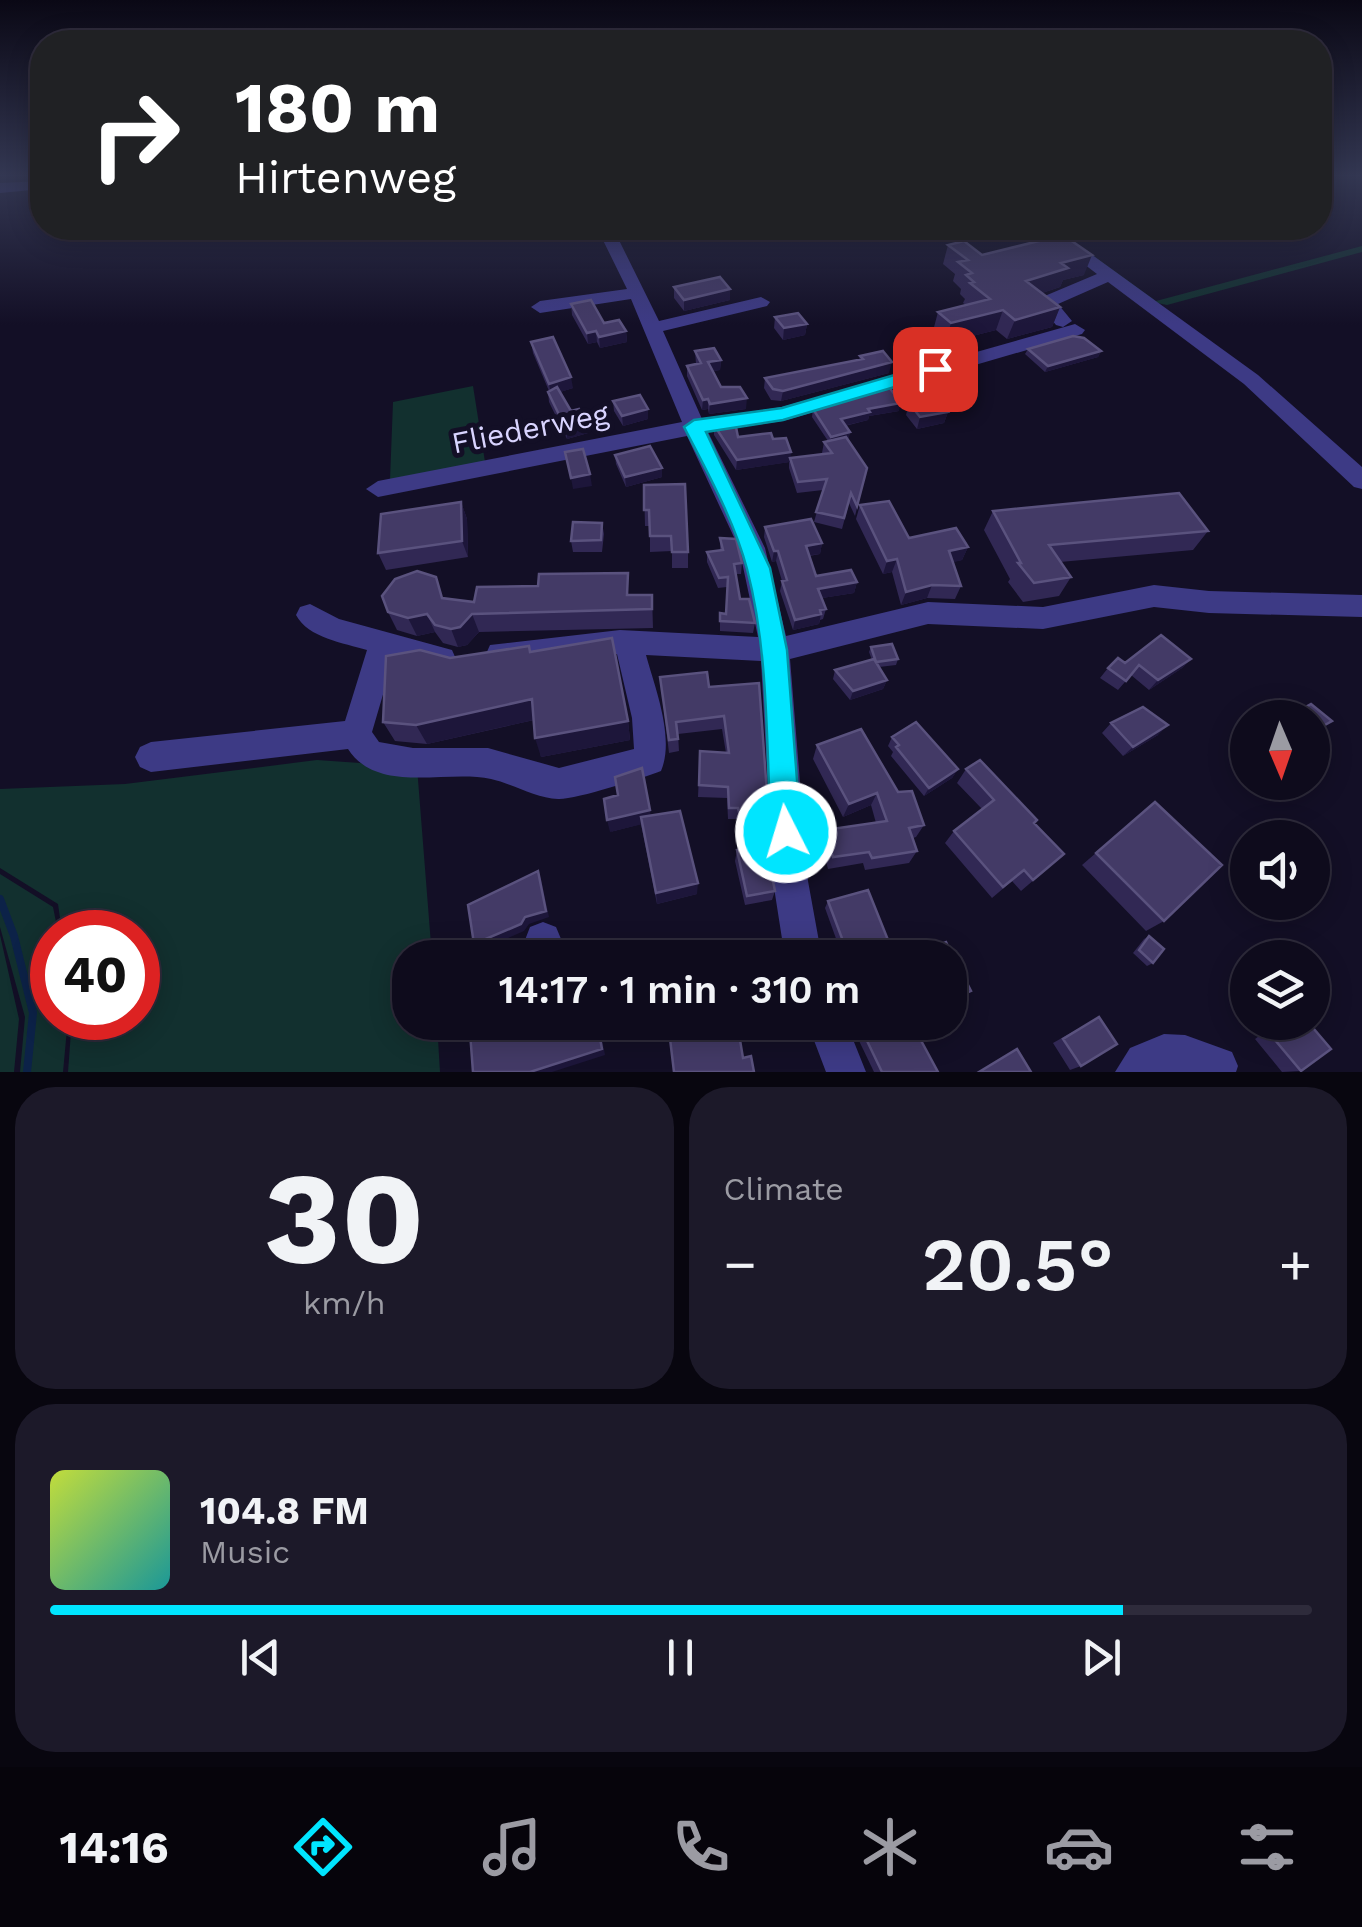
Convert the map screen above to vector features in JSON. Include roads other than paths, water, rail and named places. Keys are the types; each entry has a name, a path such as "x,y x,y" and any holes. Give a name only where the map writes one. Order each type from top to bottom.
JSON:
{"street":[{"path":"612,240 758,568 774,650 783,801 800,940"},
{"path":"1061,240 1258,388 1362,481"},
{"name":"Fliederweg","path":"378,488 694,427 783,414 1075,330 1046,302 1068,298 1080,286 1109,275"},
{"path":"540,307 638,293"},
{"path":"652,328 761,302"},
{"path":"310,615 332,628 384,645 458,663 495,654 629,643 774,650 827,641 928,612 1043,618 1154,596 1209,602 1362,606"},
{"path":"356,734 370,754 413,763 488,764 559,784 650,760 647,718 629,643"},
{"path":"356,734 384,645"},
{"path":"151,757 356,734"},
{"path":"833,1040 846,1072"},
{"path":"1135,1072 1142,1062 1178,1050 1218,1066"}],"waterway":[{"path":"0,899 14,936 33,1013 27,1072"}]}
